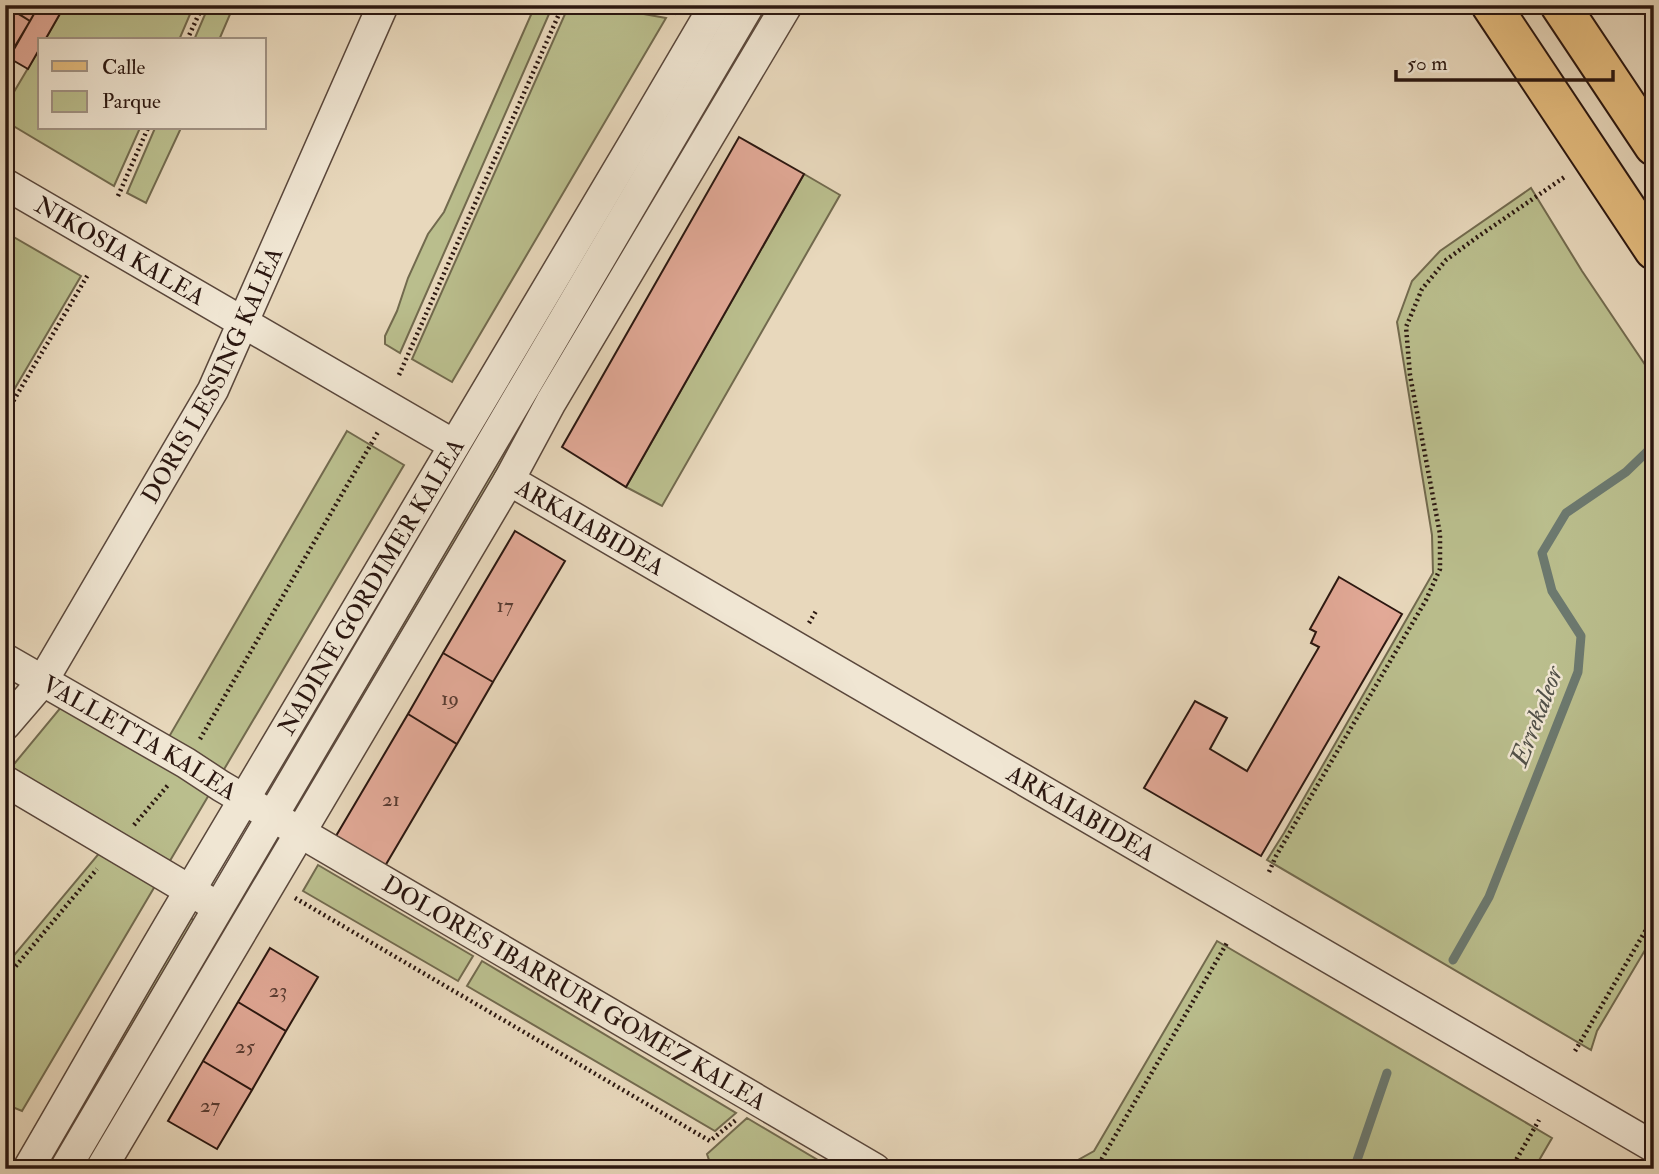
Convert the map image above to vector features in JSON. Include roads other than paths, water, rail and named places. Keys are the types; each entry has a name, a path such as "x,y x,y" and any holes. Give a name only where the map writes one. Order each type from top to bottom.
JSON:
{"main road":[{"path":"1491,5 1654,250"},
{"path":"1560,5 1654,146"}],"street":[{"name":"DORIS LESSING KALEA","path":"5,725 42,682 213,390 383,5"},
{"name":"NADINE GORDIMER KALEA","path":"28,1169 715,5"},
{"name":"NADINE GORDIMER KALEA","path":"65,1169 750,5"},
{"path":"101,1169 787,5"},
{"name":"NIKOSIA KALEA","path":"5,184 454,445"},
{"name":"ARKAIABIDEA","path":"509,480 1654,1147"},
{"name":"VALLETTA KALEA","path":"5,659 273,815"},
{"path":"5,780 219,907"},
{"name":"DOLORES IBARRURI GOMEZ KALEA","path":"273,815 875,1169"}],"waterway":[{"name":"Errekaleor","path":"1453,960 1489,897 1578,672 1581,636 1552,591 1542,553 1566,513 1626,472 1654,445"},
{"name":"Errekaleor","path":"1354,1169 1387,1073"}]}
